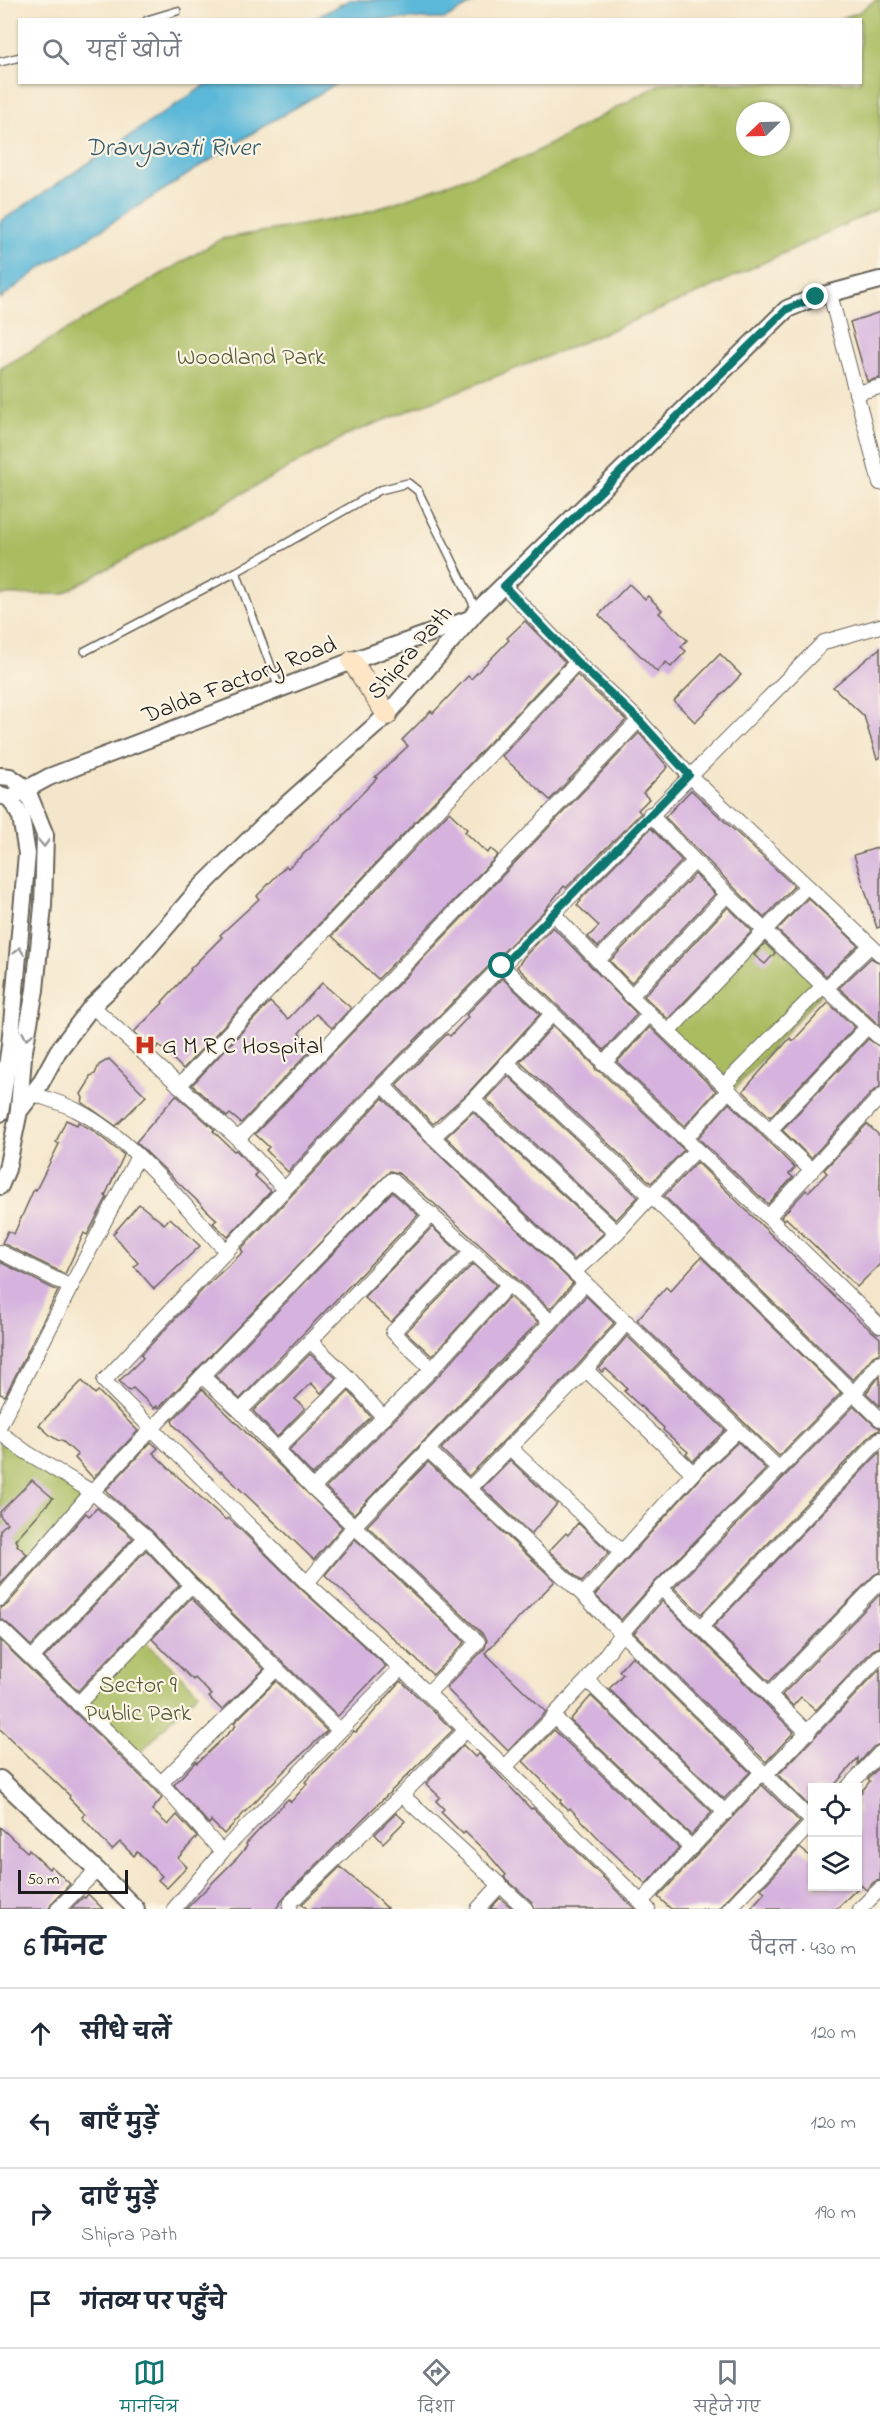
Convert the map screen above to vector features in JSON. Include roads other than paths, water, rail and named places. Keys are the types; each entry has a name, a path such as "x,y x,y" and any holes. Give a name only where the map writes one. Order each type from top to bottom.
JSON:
{"main road":[{"path":"352,661 387,715"}],"street":[{"name":"Shipra Path","path":"0,1186 19,1111 33,1094 58,1051 92,1006 126,974 199,889 267,822 387,715 474,615 787,309 816,297 880,280"},
{"path":"830,294 880,483"},
{"path":"856,393 880,387"},
{"path":"504,586 577,662 639,720 689,775 875,950 823,988 726,1088 685,1138"},
{"name":"Dalda Factory Road","path":"5,797 49,777 474,615"},
{"path":"880,626 824,642 650,814 383,1085 104,1381 307,1583 428,1693 645,1906 692,1848 763,1774 808,1733 880,1656"},
{"path":"179,1086 577,662"},
{"path":"238,1139 639,720"},
{"path":"0,776 10,777 26,788 45,835 43,906 34,990 23,1056 19,1111 0,1118"},
{"path":"0,1113 10,1046 27,854 21,817 5,797"},
{"path":"650,814 727,895 823,988 880,1038"},
{"path":"598,960 694,862"},
{"path":"668,1032 807,886"},
{"path":"631,996 727,895"},
{"path":"553,913 631,996 812,1171"},
{"path":"502,966 603,1064 697,1149 880,1326"},
{"path":"92,1006 238,1139 284,1189"},
{"path":"433,1137 473,1100 552,1014"},
{"path":"603,1064 650,1014"},
{"path":"770,1130 867,1027"},
{"path":"507,1063 651,1196 880,1419"},
{"path":"383,1085 433,1137 779,1469"},
{"path":"33,1094 75,1109 107,1128 138,1156 227,1252"},
{"path":"768,1217 880,1097"},
{"path":"473,1100 617,1233"},
{"path":"574,1272 617,1233 697,1149"},
{"path":"0,1425 6,1399 71,1287 138,1156"},
{"path":"0,1599 92,1492 392,1180 551,1322"},
{"path":"240,1411 432,1214"},
{"path":"0,1252 71,1287"},
{"path":"432,1369 393,1332 472,1252"},
{"path":"307,1583 355,1525 551,1322 585,1283"},
{"path":"314,1488 432,1369 509,1284"},
{"path":"470,1488 586,1370 627,1322"},
{"path":"310,1341 349,1378 384,1418"},
{"path":"505,1767 554,1717 661,1588 854,1393 880,1362"},
{"path":"586,1370 693,1473"},
{"path":"202,1376 240,1411 314,1488 478,1642 428,1693"},
{"path":"277,1449 349,1378"},
{"path":"583,1595 693,1473 738,1430"},
{"path":"0,1433 26,1452 92,1492 146,1537 191,1585 339,1730"},
{"path":"700,1627 880,1439"},
{"path":"509,1447 622,1552"},
{"path":"427,1449 583,1595 808,1817"},
{"path":"32,1658 146,1537"},
{"path":"770,1695 880,1581"},
{"path":"78,1704 191,1585"},
{"path":"661,1588 808,1733"},
{"path":"0,1628 161,1783 222,1852"},
{"path":"174,1909 222,1852 401,1668"},
{"path":"161,1783 276,1669"},
{"path":"586,1680 726,1813"},
{"path":"554,1717 692,1848"},
{"path":"290,1909 291,1902 466,1730"},
{"path":"852,1783 880,1753"},
{"path":"0,1779 98,1870 136,1909"},
{"path":"402,1795 526,1909"},
{"path":"729,1909 808,1827"},
{"path":"58,1909 98,1870"},
{"path":"478,1909 500,1885"},
{"path":"860,1909 880,1889"}],"lane":[{"path":"153,18 177,10"},
{"path":"0,62 18,58"},
{"path":"85,651 236,572 380,490 408,483 418,491 474,615"},
{"path":"236,572 280,690"}],"water":[{"path":"349,0 478,0 447,18 316,18"},
{"name":"Dravyavati River","path":"207,84 336,84 262,127 41,268 0,299 0,222"}],"place":[{"name":"G M R C Hospital","path":"145,1045"}],"park label":[{"name":"Woodland Park","path":"251,356"},
{"name":"Sector 9 Public Park","path":"138,1698"}]}
